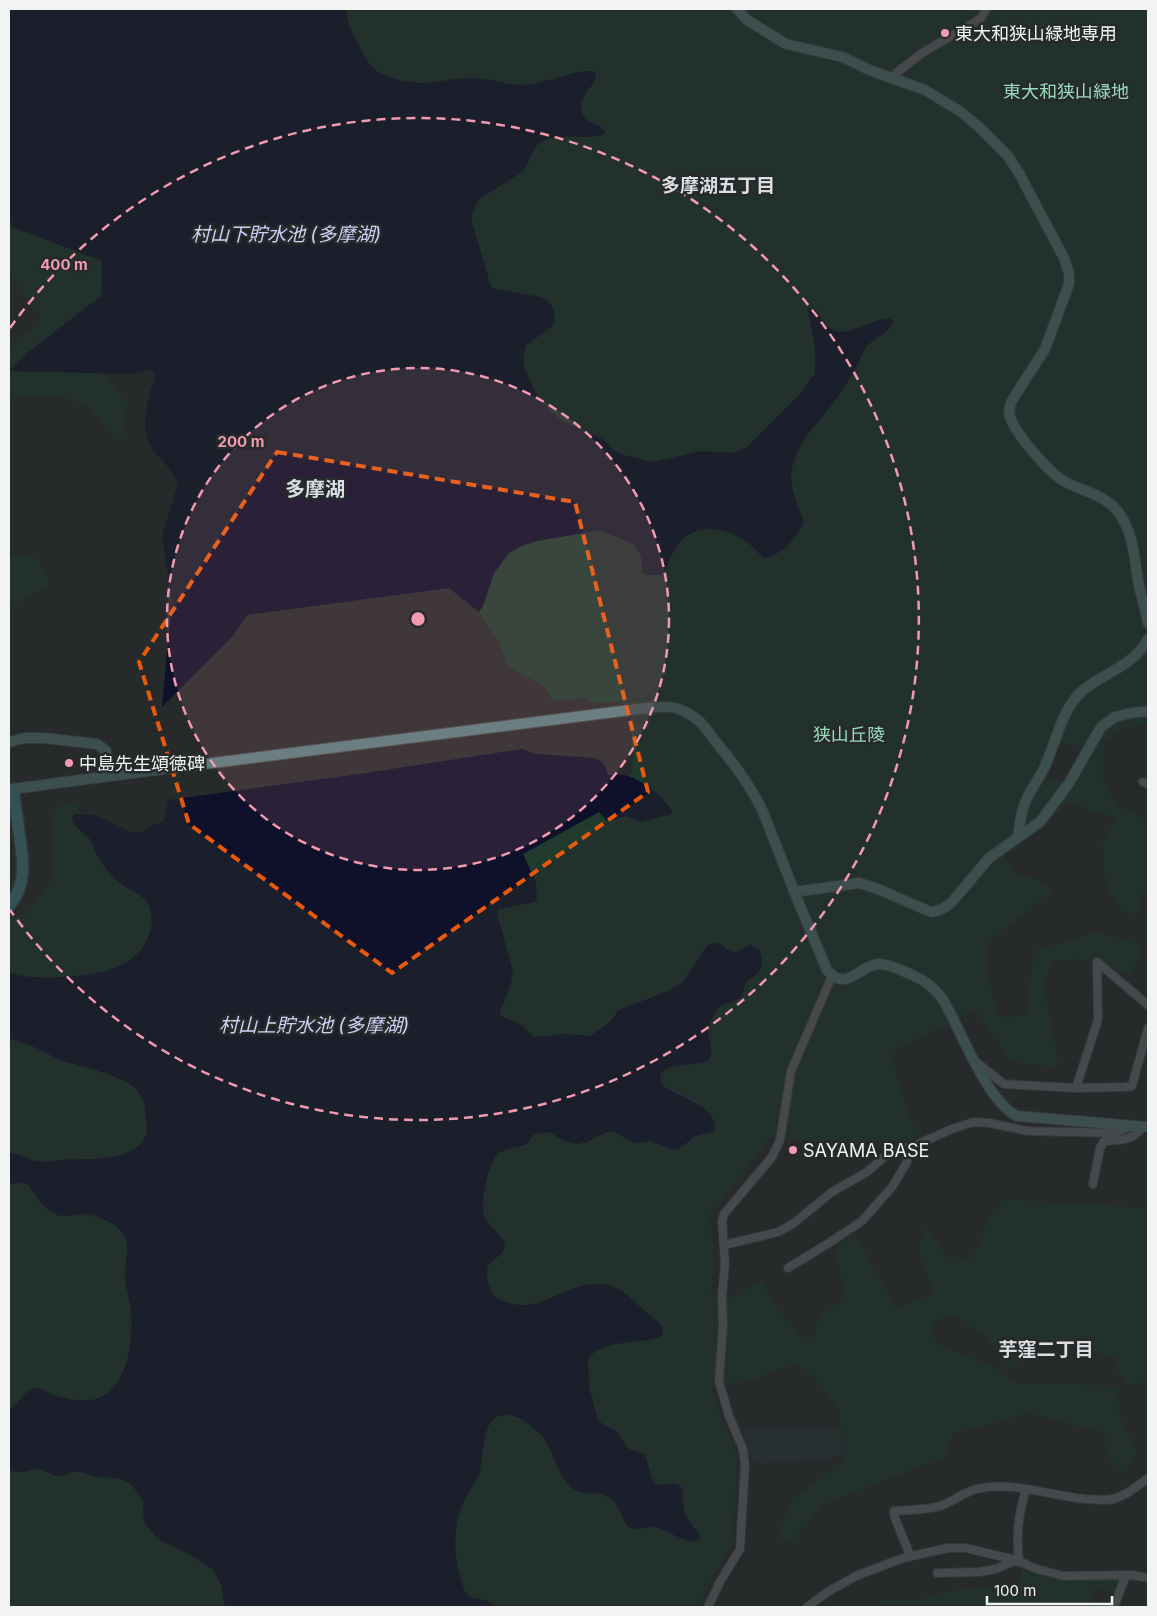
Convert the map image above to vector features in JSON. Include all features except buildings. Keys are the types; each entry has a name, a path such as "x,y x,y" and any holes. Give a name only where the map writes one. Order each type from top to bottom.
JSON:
{"main road":[{"path":"9,906 16,895 23,876 16,807 11,790"}],"street":[{"path":"737,9 747,20 786,44 842,57 890,78 925,90 960,112 994,141 1008,156 1064,258 1069,273 1069,284 1065,297 1045,349 1011,402 1010,417 1016,429 1053,474 1070,484 1101,497 1118,512 1126,525 1134,546 1139,585 1148,623"},
{"path":"890,78 922,53 982,17 986,9"},
{"path":"1018,837 1020,817 1027,798 1044,768 1065,714 1072,702 1080,693 1126,664 1138,654 1148,639"},
{"path":"11,790 638,709 669,707 686,712 699,721 742,774 764,812 794,892 827,970 832,976 849,979 880,964 887,965 923,980 942,998 982,1075 1000,1103 1018,1116 1145,1127"},
{"path":"794,892 859,883 931,912 938,911 952,902 989,858 1040,822 1069,783 1097,732 1105,723 1115,717 1148,711"},
{"path":"9,742 24,738 38,738 97,744 106,751 110,776"},
{"path":"1076,1088 1098,1020 1097,962 1148,1005"},
{"path":"708,1607 720,1582 740,1549 745,1465 743,1449 729,1416 719,1381 722,1343 724,1245 722,1221 724,1214 776,1151 780,1140 791,1071 832,976"},
{"path":"975,1060 1004,1084 1076,1088 1132,1086 1148,1028"},
{"path":"724,1245 778,1232 794,1223 832,1192 867,1172 890,1152 916,1146 952,1129 974,1122 1028,1131 1086,1133 1115,1133 1131,1126"},
{"path":"1094,1184 1100,1148 1104,1141 1132,1137 1145,1127"},
{"path":"788,1268 862,1221 892,1187 907,1162 908,1148"},
{"path":"910,1556 894,1511 941,1506 968,1490 1000,1487 1026,1489 1075,1498 1114,1499 1126,1494 1148,1478"},
{"path":"1017,1561 1017,1528 1026,1489"},
{"path":"807,1607 821,1595 848,1580 910,1556 948,1548 966,1548 1017,1561 1037,1569 1064,1576 1126,1575 1148,1578"},
{"path":"937,1573 979,1572 996,1569 1017,1561"},
{"path":"1114,1607 1126,1575"}],"highlighted area":[{"path":"277,452 575,502 648,792 392,973 189,824 139,662"}],"shaded area":[{"path":"790,1427 840,1427 843,1451 822,1461 755,1463 752,1460 743,1430"}],"green space":[{"name":"狭山丘陵","path":"347,9 1148,9 1148,724 1120,729 1104,743 1103,779 1116,805 1148,820 1148,894 1140,895 1142,913 1125,914 1106,889 1102,843 1116,818 1066,802 1045,825 1003,857 1020,877 1030,875 1054,891 986,943 986,970 999,1017 1026,1016 1034,950 1093,932 1144,945 1131,974 1080,959 1052,961 1044,985 1059,1067 1024,1064 1007,1056 975,1009 891,1053 909,1118 923,1138 857,1143 770,1138 728,1193 710,1213 711,1234 714,1245 711,1296 735,1297 762,1281 780,1312 802,1338 814,1338 818,1317 845,1298 836,1248 855,1233 896,1309 933,1293 918,1250 926,1226 948,1257 969,1259 980,1244 988,1218 1004,1199 1148,1208 1148,1381 1128,1386 1119,1375 1116,1358 1047,1340 1027,1352 1016,1367 1009,1368 1002,1362 988,1339 957,1318 948,1315 934,1323 932,1335 942,1346 993,1367 1018,1383 1105,1385 1116,1388 1119,1400 1119,1415 1138,1452 1125,1475 1106,1455 1105,1433 1027,1413 953,1433 945,1457 821,1505 791,1543 778,1539 789,1503 845,1458 839,1410 817,1381 797,1363 746,1382 718,1385 712,1388 719,1414 737,1455 733,1544 707,1587 698,1607 496,1607 487,1601 468,1595 465,1591 456,1560 457,1520 464,1501 479,1474 484,1443 490,1423 497,1417 506,1415 519,1418 530,1424 546,1442 561,1475 575,1489 604,1494 618,1507 623,1520 658,1527 691,1541 700,1535 685,1514 683,1489 657,1485 652,1480 645,1454 630,1449 617,1432 598,1421 589,1386 588,1358 595,1351 621,1342 659,1337 660,1324 625,1293 610,1285 589,1284 529,1305 510,1304 496,1298 489,1286 487,1269 505,1246 484,1215 483,1201 488,1173 495,1157 502,1151 528,1143 534,1134 549,1132 577,1144 587,1142 604,1133 613,1131 634,1143 651,1141 661,1145 683,1147 698,1136 715,1131 715,1122 704,1108 662,1085 660,1079 661,1071 666,1068 708,1061 707,1030 716,1012 723,1004 738,1000 746,983 761,968 761,956 747,945 736,951 730,950 719,943 707,946 683,982 668,991 619,1010 608,1024 589,1036 565,1034 534,1037 516,1022 500,1016 510,987 509,957 497,913 499,909 535,902 522,854 599,812 607,820 626,816 637,821 642,784 627,776 633,772 631,718 622,701 601,703 588,701 587,698 553,701 544,686 509,667 497,639 479,612 494,573 509,553 537,541 601,530 635,545 641,557 643,573 647,575 662,575 681,541 696,531 705,529 714,529 732,534 748,543 765,558 786,548 797,532 802,516 791,479 798,452 806,434 831,406 856,368 868,345 889,329 893,321 885,319 841,332 831,329 814,308 808,312 815,348 815,373 801,393 746,448 733,453 701,451 653,462 631,458 616,452 603,440 559,418 541,400 531,384 524,367 523,354 526,345 548,331 547,300 491,287 471,218 476,204 481,198 522,172 538,144 552,138 588,137 604,134 602,128 593,124 582,114 581,108 584,96 595,82 581,71 523,85 464,78 419,83 391,78 377,72 367,60 346,15","holes":["1050,742 1087,747 1068,784 1038,774"]},
{"path":"9,214 12,227 102,261 101,296 9,369 9,348 42,320 9,273"},
{"path":"9,371 102,373 127,402 123,433 119,443 87,406 59,395 9,399"},
{"path":"9,555 37,557 51,584 9,609"},
{"path":"64,802 75,804 82,814 75,814 77,828 89,838 100,860 119,882 145,899 149,904 152,919 151,928 148,938 139,952 133,958 109,971 72,977 25,978 9,973 9,919 25,914 53,879 54,846 51,816"},
{"path":"9,1038 61,1060 102,1072 132,1085 141,1095 145,1108 147,1127 145,1138 142,1142 135,1149 125,1153 98,1159 42,1162 9,1153"},
{"path":"24,1183 63,1216 89,1216 105,1220 119,1229 127,1240 125,1276 131,1307 129,1347 125,1367 117,1386 99,1398 91,1400 72,1399 53,1395 36,1387 9,1410 9,1184"},
{"path":"38,1468 58,1477 77,1471 97,1477 118,1478 131,1484 143,1500 144,1522 158,1539 191,1555 214,1570 221,1585 225,1607 9,1607 9,1471 23,1472"},
{"path":"1023,1566 1067,1580 1108,1578 1119,1580 1114,1594 1094,1587 1091,1607 873,1607 880,1600 942,1596 941,1591 1018,1587"}],"water":[{"name":"村山下貯水池 (多摩湖)","path":"9,9 347,9 350,27 369,63 379,72 391,78 421,83 475,78 508,84 527,85 582,72 594,72 595,80 585,94 581,106 586,119 602,128 605,131 604,134 588,137 552,138 538,144 522,172 481,198 476,204 471,218 491,287 540,297 547,300 554,309 555,321 552,326 526,345 523,359 524,368 537,396 552,413 566,423 604,440 612,449 624,455 653,462 701,451 733,453 746,448 801,393 815,373 815,348 808,308 814,308 828,327 837,332 845,332 884,319 891,319 893,321 889,329 866,347 850,379 804,439 794,458 791,479 794,496 804,523 783,549 765,558 748,543 732,534 714,529 696,531 681,541 662,575 647,575 643,573 641,557 635,545 600,530 537,541 509,553 494,573 483,606 479,612 449,588 247,615 232,637 162,707 172,600 162,536 178,484 165,463 152,449 146,431 146,412 155,375 150,369 130,374 9,371 31,350 101,296 102,261 12,227 9,214"},
{"name":"村山上貯水池 (多摩湖)","path":"522,749 536,754 595,758 604,765 608,775 626,775 641,782 659,795 672,811 671,814 641,822 626,816 607,821 599,812 523,854 536,882 537,900 499,909 497,913 513,972 500,1016 516,1022 527,1029 534,1037 565,1034 589,1036 608,1024 619,1010 668,991 683,982 707,946 712,943 720,944 732,952 740,951 750,945 758,948 761,954 761,968 757,974 747,981 740,998 722,1006 712,1017 708,1029 711,1054 708,1061 672,1067 661,1072 660,1079 662,1085 696,1104 711,1115 715,1122 715,1131 696,1136 679,1149 674,1150 651,1141 634,1143 613,1131 604,1133 587,1142 577,1144 566,1142 549,1132 535,1134 528,1143 506,1149 495,1157 488,1173 483,1201 484,1215 505,1247 487,1269 489,1286 496,1297 513,1304 526,1305 538,1303 585,1285 606,1285 626,1294 661,1325 663,1331 657,1338 617,1344 595,1352 588,1359 589,1386 598,1421 617,1432 629,1449 645,1454 652,1480 657,1485 677,1484 683,1489 685,1514 700,1535 700,1538 692,1541 658,1528 636,1529 629,1527 614,1501 600,1494 578,1492 569,1485 560,1472 548,1445 540,1434 521,1419 506,1415 497,1417 487,1429 479,1475 460,1510 455,1540 458,1569 465,1591 468,1595 487,1601 496,1607 225,1607 221,1585 214,1570 191,1555 158,1539 144,1522 143,1500 131,1484 118,1478 97,1477 77,1471 58,1477 38,1468 23,1472 9,1471 9,1410 36,1387 53,1395 77,1400 91,1400 103,1396 113,1388 126,1365 132,1324 125,1273 127,1242 125,1237 109,1222 92,1215 64,1216 52,1213 37,1198 28,1185 24,1183 9,1184 9,1153 47,1162 98,1159 135,1149 145,1138 147,1127 143,1099 132,1085 102,1072 61,1060 37,1048 9,1038 9,973 48,978 88,975 101,972 126,963 136,955 144,945 150,932 152,918 148,903 120,883 105,867 90,839 72,820 75,814 94,815 129,832 142,832 150,826 164,821 168,800 359,774"}],"place":[{"name":"東大和狭山緑地専用","path":"945,33"},
{"name":"中島先生頌徳碑","path":"69,763"},
{"name":"SAYAMA BASE","path":"793,1150"}],"district":[{"name":"多摩湖五丁目","path":"718,185"},
{"name":"多摩湖","path":"315,489"},
{"name":"芋窪二丁目","path":"1046,1349"}],"park label":[{"name":"東大和狭山緑地","path":"1066,91"}]}
